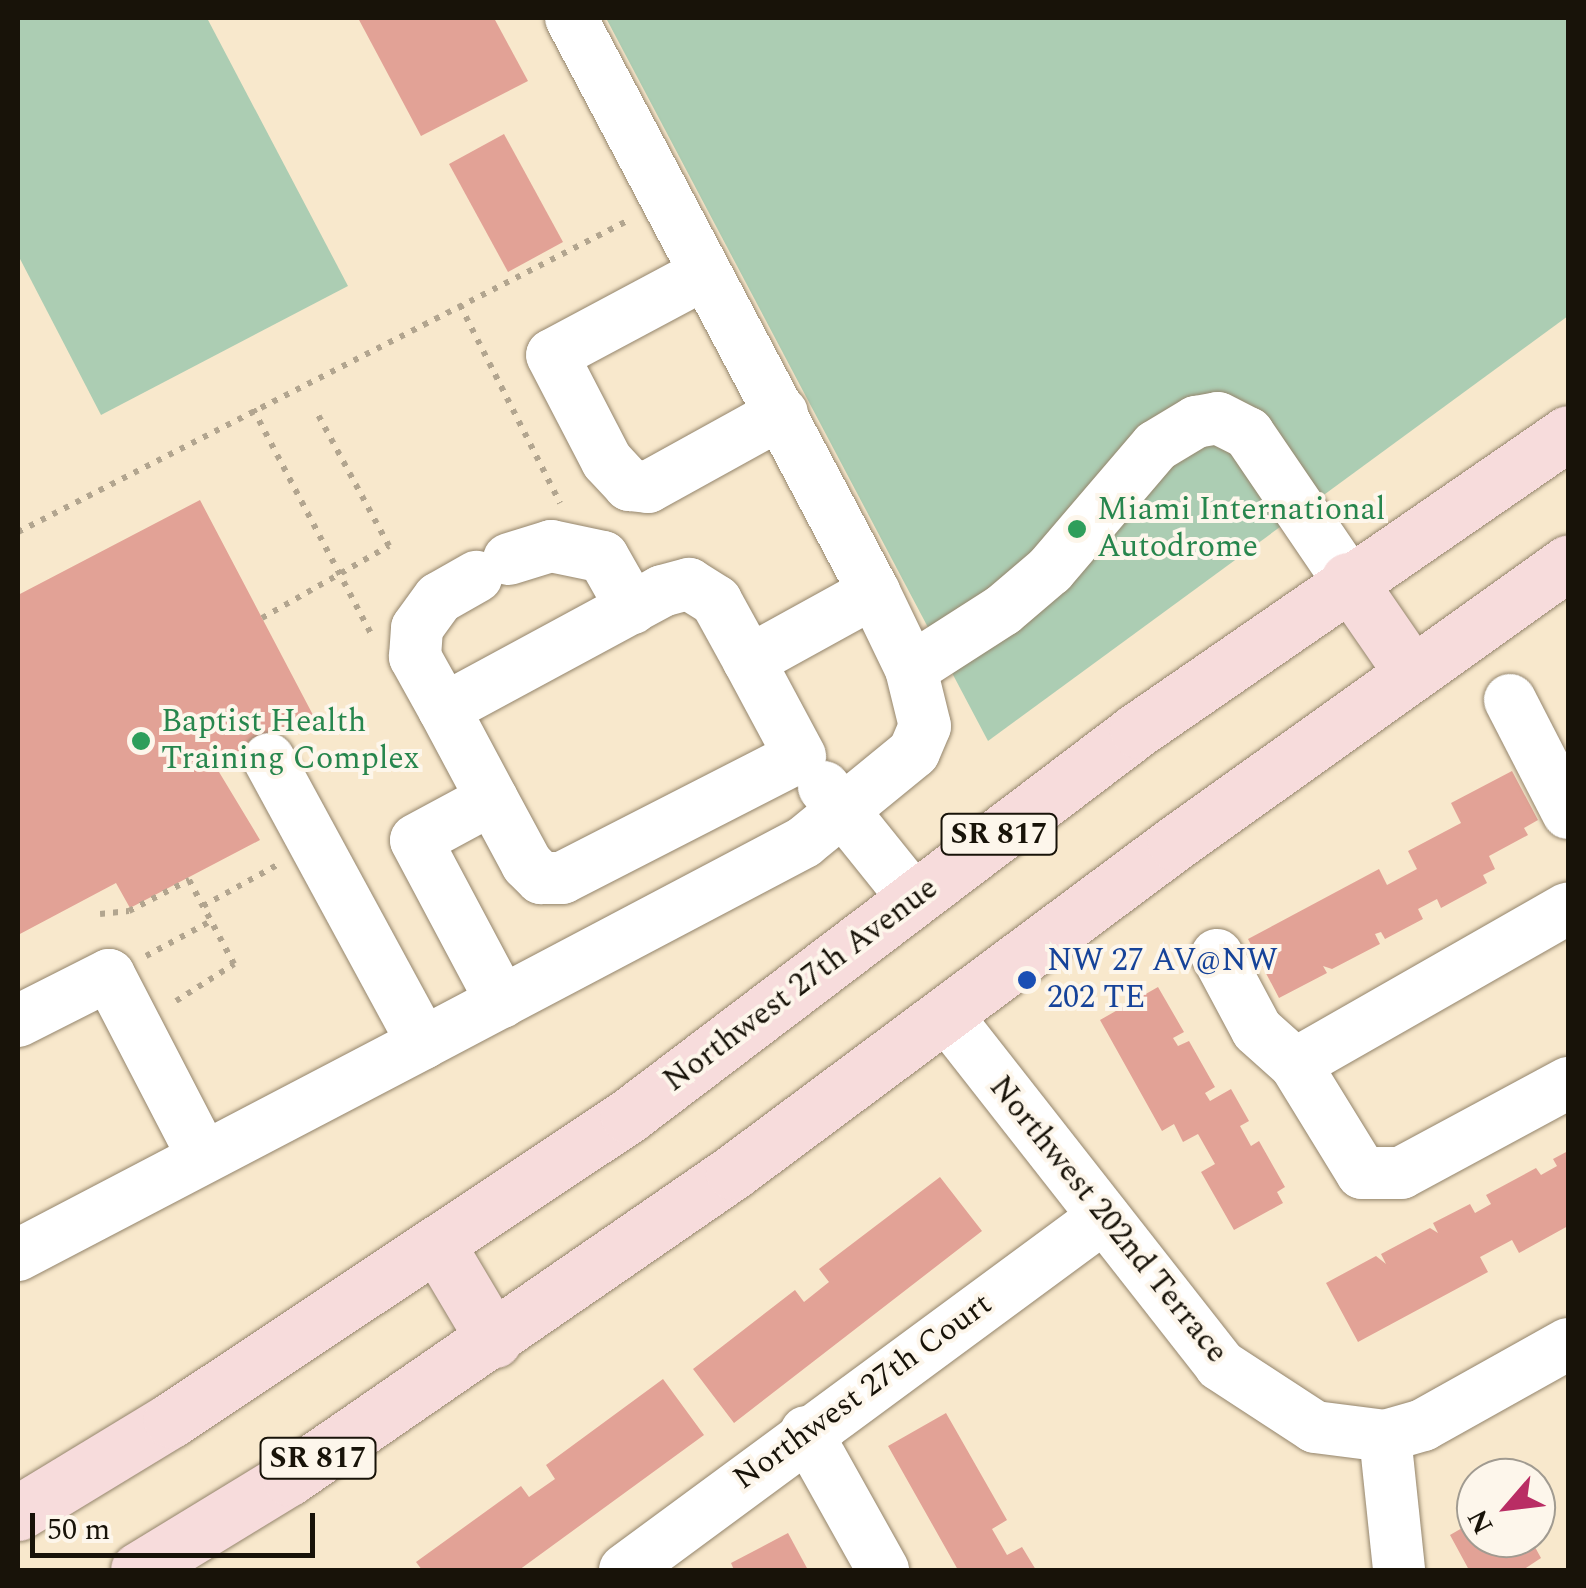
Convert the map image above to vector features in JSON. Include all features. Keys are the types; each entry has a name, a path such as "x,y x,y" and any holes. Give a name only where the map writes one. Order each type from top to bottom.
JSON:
{"main road":[{"name":"Northwest 27th Avenue","path":"18,1513 437,1244 628,1116 914,899 1348,580 1568,434"},
{"name":"SR 817","path":"138,1570 494,1340 1568,563"},
{"path":"1348,580 1412,673"},
{"path":"437,1244 494,1340"}],"street":[{"path":"18,1255 804,842 914,752 925,726 911,669 782,413 704,274 572,18"},
{"path":"704,274 552,355 606,461 630,485 648,487 782,413"},
{"path":"911,669 1003,610 1050,570 1156,446 1186,427 1218,418 1248,433 1348,580"},
{"path":"632,608 603,557 551,546 492,568 439,598 418,628 415,657 527,864 541,878 562,878 800,756"},
{"path":"444,710 632,608 689,584 716,601 800,756 914,899"},
{"path":"749,661 874,592"},
{"path":"1510,700 1568,813"},
{"path":"270,760 423,1043"},
{"path":"492,799 416,840 502,1002"},
{"path":"1296,1064 1568,908"},
{"path":"1217,955 1258,1030 1296,1064 1362,1172 1401,1173 1568,1083"},
{"path":"18,1021 109,975 203,1156"},
{"name":"Northwest 202nd Terrace","path":"946,1016 1220,1365 1314,1427 1385,1436"},
{"name":"Northwest 27th Court","path":"624,1570 806,1432 1104,1217"},
{"path":"1399,1570 1385,1436 1423,1425 1568,1344"},
{"path":"806,1432 883,1570"}],"path":[{"path":"18,532 630,219"},
{"path":"460,305 564,514"},
{"path":"253,409 373,638"},
{"path":"262,618 389,546 317,413"},
{"path":"203,906 283,862"},
{"path":"100,914 129,911 189,880 234,964 174,997 182,1011"},
{"path":"109,975 211,921"}],"green space":[{"path":"18,18 207,18 348,286 101,415 18,255"},
{"name":"Miami International Autodrome","path":"606,18 1568,18 1568,316 988,741"}],"building":[{"path":"358,18 494,18 528,81 421,136"},
{"path":"504,134 563,242 508,272 449,164"},
{"name":"Baptist Health Training Complex","path":"200,500 313,715 216,767 260,840 130,908 116,883 18,935 18,595"},
{"path":"1512,771 1538,820 1524,828 1528,835 1489,856 1495,869 1483,875 1487,883 1441,908 1437,899 1418,909 1423,919 1385,939 1381,932 1375,934 1380,944 1332,969 1323,966 1327,973 1279,998 1248,939 1379,869 1387,885 1417,869 1408,851 1461,823 1451,803"},
{"path":"1158,987 1184,1032 1173,1038 1178,1046 1189,1041 1215,1087 1205,1093 1210,1101 1231,1089 1249,1121 1240,1126 1251,1146 1259,1141 1285,1187 1277,1192 1283,1203 1234,1230 1201,1172 1215,1164 1198,1134 1183,1142 1174,1124 1162,1131 1100,1020"},
{"path":"1568,1151 1568,1226 1519,1253 1512,1240 1480,1257 1488,1272 1358,1342 1326,1283 1376,1256 1386,1264 1381,1254 1430,1228 1438,1233 1433,1223 1470,1204 1475,1213 1491,1204 1486,1195 1536,1168 1541,1175 1557,1166 1553,1159"},
{"path":"940,1177 982,1231 734,1423 693,1369 795,1290 804,1302 829,1282 819,1269"},
{"path":"663,1379 704,1435 519,1570 422,1570 416,1562 521,1486 529,1497 555,1479 546,1465"},
{"path":"946,1413 1007,1520 992,1529 1007,1555 1022,1547 1036,1570 958,1570 888,1446"},
{"path":"788,1533 808,1570 734,1570 731,1563"},
{"path":"1462,1558 1541,1558 1523,1570 1469,1570"}],"place":[{"name":"Miami International Autodrome","path":"1077,529"},
{"name":"Baptist Health Training Complex","path":"141,741"},
{"name":"NW 27 AV@NW 202 TE","path":"1027,980"}]}
